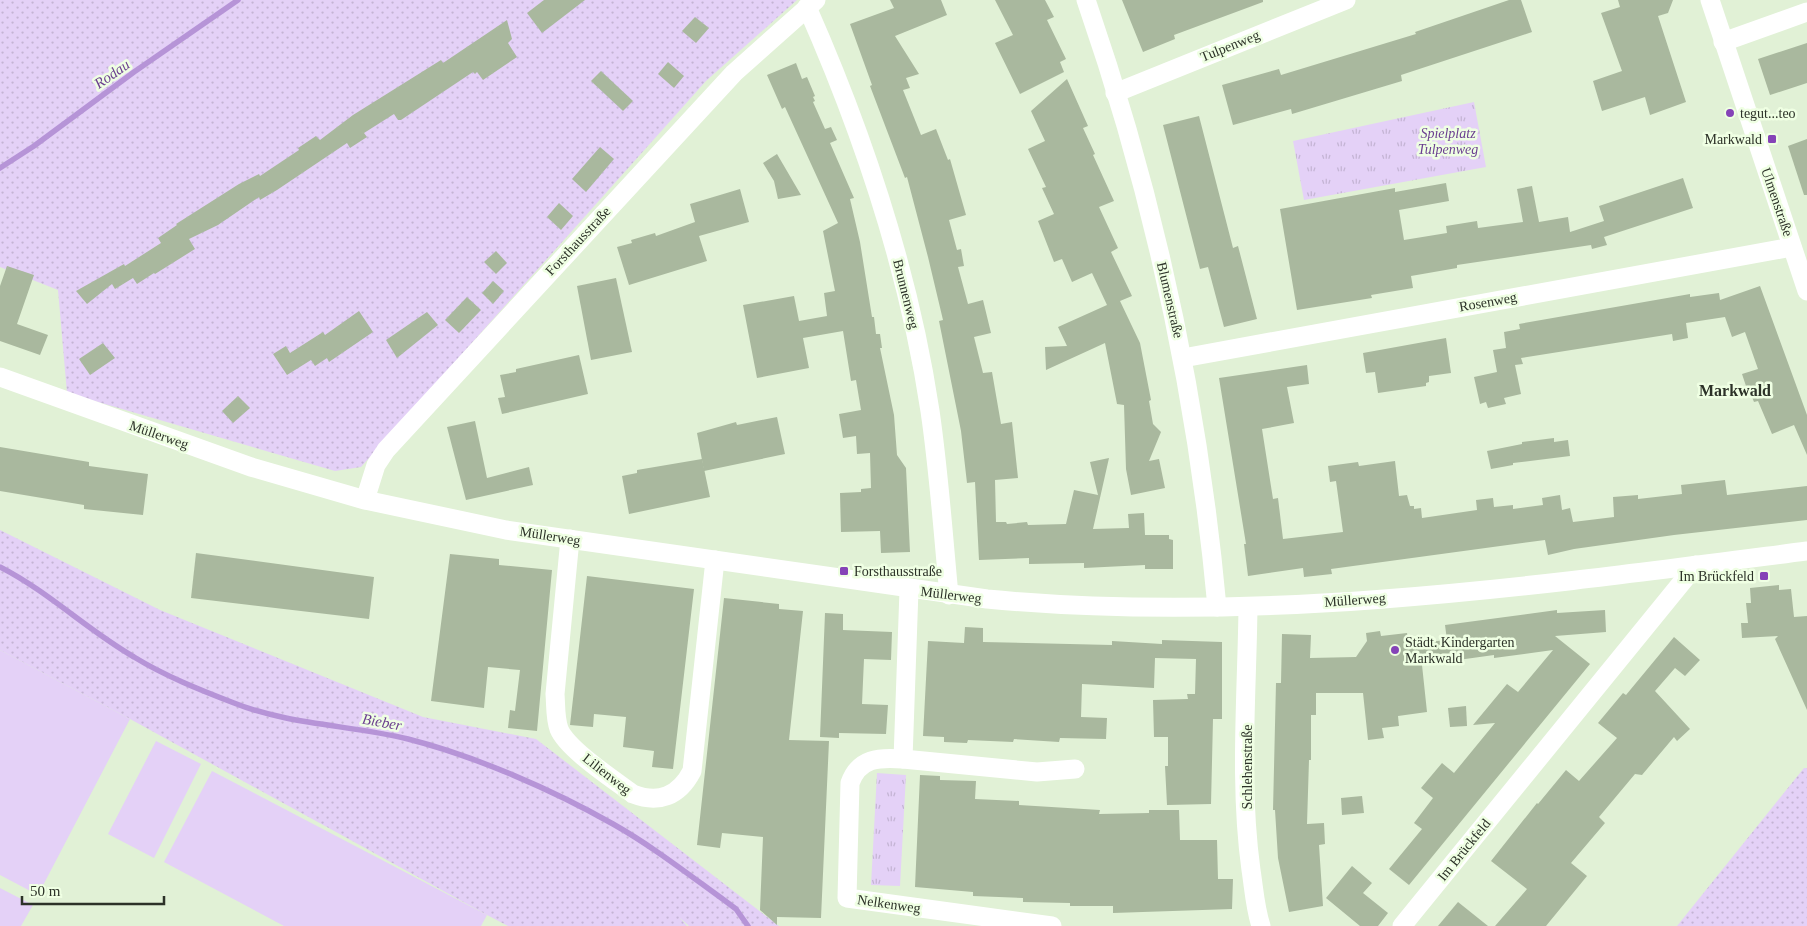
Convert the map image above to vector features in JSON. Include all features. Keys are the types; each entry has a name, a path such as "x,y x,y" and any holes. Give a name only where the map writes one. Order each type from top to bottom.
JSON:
{"street":[{"name":"Blumenstraße","path":"1086,0 1146,198 1183,358 1203,479 1217,607"},
{"name":"Tulpenweg","path":"1115,93 1346,0"},
{"name":"Ulmenstraße","path":"1710,0 1807,290"},
{"name":"Forsthausstraße","path":"365,500 376,465 386,450 734,72 812,3"},
{"name":"Brunnenweg","path":"812,3 856,123 908,300 930,409 949,595"},
{"path":"1724,42 1807,12"},
{"name":"Rosenweg","path":"1183,358 1792,247"},
{"name":"Müllerweg","path":"0,377 251,467 365,500 472,523 570,540 716,560 909,590 1024,603 1248,607 1434,594 1807,551"},
{"name":"Lilienweg","path":"570,540 555,694 556,718 567,743 633,794 643,798 667,798 685,784 692,771 716,560"},
{"name":"Im Brückfeld","path":"1402,926 1696,565"},
{"path":"903,759 909,590"},
{"name":"Schlehenstraße","path":"1248,607 1246,794 1248,850 1256,925"},
{"name":"Nelkenweg","path":"1052,926 847,898 850,783 853,773 865,762 877,758 1036,772 1075,769"}],"green space":[{"path":"0,0 797,0 706,81 361,467 335,471 67,393 58,290 0,267"},
{"name":"Spielplatz Tulpenweg","path":"1474,102 1486,167 1304,200 1293,141"},
{"path":"0,530 160,610 423,717 536,739 779,926 689,926 679,917 687,926 508,926 0,650"},
{"path":"0,650 130,719 38,895 0,875"},
{"path":"156,741 201,764 154,858 108,834"},
{"path":"1804,768 1807,768 1807,926 1677,926"},
{"path":"212,771 487,915 481,926 284,926 164,862"},
{"path":"877,773 906,775 900,886 871,885"},
{"path":"0,888 33,905 21,926 0,926"}],"building":[{"path":"544,0 585,0 542,33 527,13"},
{"path":"890,0 941,0 947,15 895,36 919,74 906,78 910,88 903,90 921,135 936,129 948,160 950,159 966,215 949,220 957,250 961,249 964,266 958,267 968,304 983,300 991,333 974,337 983,373 992,372 1001,424 1012,422 1018,478 995,480 996,522 1006,522 1007,524 1027,522 1028,525 1066,524 1074,490 1098,495 1090,462 1109,458 1093,529 1129,528 1128,514 1144,513 1145,535 1169,535 1169,539 1173,540 1173,569 1145,569 1145,565 1084,568 1084,563 1029,564 1029,558 979,560 975,482 967,483 961,431 939,321 943,320 928,257 907,177 905,178 870,86 872,85 850,24 894,8"},
{"path":"995,0 1045,0 1054,17 1047,20 1066,59 1060,62 1064,72 1020,94 995,43 1013,35"},
{"path":"1122,0 1263,0 1263,2 1174,35 1175,39 1143,52"},
{"path":"1509,0 1521,0 1532,32 1401,75 1402,81 1292,114 1291,109 1233,125 1222,85 1279,69 1281,75 1416,34 1415,32"},
{"path":"1618,0 1673,0 1668,13 1658,16 1686,102 1650,115 1645,97 1602,111 1593,81 1622,71 1601,13 1620,7"},
{"path":"695,17 709,28 696,43 682,31"},
{"path":"507,20 512,39 508,43 517,57 483,80 477,72 475,74 473,72 401,120 398,120 394,114 364,133 367,137 350,148 347,143 277,190 260,200 259,197 218,225 189,239 195,249 137,284 133,278 115,289 112,284 87,304 76,291 124,264 125,266 161,243 158,238 176,224 239,184 259,174 260,176 299,150 298,148 316,136 320,140 353,115 441,60 443,63"},
{"path":"1807,43 1807,83 1770,95 1758,59"},
{"path":"668,62 684,76 674,88 658,74"},
{"path":"796,63 802,79 807,77 815,96 813,97 815,101 813,102 825,129 831,127 837,140 830,143 854,198 850,199 860,242 872,317 874,317 876,334 880,334 882,348 880,348 894,415 897,455 906,468 910,552 881,553 880,531 841,532 840,493 861,492 861,489 871,488 870,453 857,454 856,436 843,438 839,414 861,410 856,380 851,381 843,331 803,338 809,368 757,378 743,305 794,296 799,321 827,316 824,293 835,291 823,231 838,223 785,107 782,109 767,75"},
{"path":"601,71 633,101 623,111 591,81"},
{"path":"1067,79 1088,126 1083,128 1095,154 1093,155 1114,201 1099,207 1118,248 1111,252 1132,296 1120,301 1140,343 1151,400 1149,401 1153,424 1161,432 1149,461 1159,459 1165,488 1131,495 1126,469 1124,405 1117,404 1105,343 1046,370 1045,347 1067,346 1058,327 1107,305 1092,273 1072,282 1062,259 1054,262 1038,221 1054,214 1042,188 1046,187 1028,149 1045,141 1031,111"},
{"path":"1199,116 1233,248 1238,246 1257,319 1224,327 1208,267 1200,269 1163,125"},
{"path":"1807,139 1807,195 1804,195 1788,146"},
{"path":"600,147 614,159 586,192 572,179"},
{"path":"777,154 801,195 778,199 774,181 763,163"},
{"path":"1683,178 1693,208 1604,237 1607,245 1592,249 1591,245 1457,265 1457,268 1411,276 1413,288 1371,295 1372,298 1297,310 1280,209 1395,188 1395,192 1446,183 1449,201 1399,210 1404,240 1447,233 1446,226 1477,221 1478,228 1523,222 1517,189 1532,186 1539,222 1568,217 1570,232 1604,221 1599,206"},
{"path":"740,189 749,222 699,236 707,261 629,285 617,247 632,243 631,240 655,233 656,236 695,222 690,204"},
{"path":"559,203 573,216 561,230 547,217"},
{"path":"496,251 507,263 496,274 484,262"},
{"path":"7,266 34,275 17,324 48,335 40,355 0,341 0,286"},
{"path":"616,278 632,352 591,360 577,286"},
{"path":"493,281 504,291 493,304 482,293"},
{"path":"1760,286 1807,415 1807,455 1794,425 1772,434 1758,401 1754,402 1750,392 1748,392 1742,374 1758,369 1745,332 1732,337 1725,317 1686,323 1688,338 1673,341 1672,334 1521,358 1523,364 1515,365 1521,394 1504,398 1506,404 1488,408 1486,402 1480,404 1474,377 1497,372 1493,350 1506,348 1504,332 1520,329 1519,324 1690,294 1690,297 1719,293 1720,300"},
{"path":"467,297 481,310 459,333 445,320"},
{"path":"359,311 373,332 329,362 327,358 315,366 311,360 287,375 273,354 286,346 290,353 323,332 325,335"},
{"path":"427,312 438,325 397,358 386,340"},
{"path":"1446,338 1451,373 1429,376 1429,382 1426,383 1426,386 1378,393 1375,372 1366,373 1363,353"},
{"path":"103,343 115,358 90,375 79,359"},
{"path":"579,355 588,394 502,414 498,398 505,397 500,375 516,372 516,369"},
{"path":"1307,365 1309,384 1287,387 1294,423 1262,429 1273,499 1278,498 1283,539 1343,532 1336,481 1330,482 1328,466 1358,462 1359,466 1395,461 1399,496 1407,495 1410,506 1414,506 1414,509 1421,508 1422,518 1477,510 1476,500 1493,498 1494,507 1513,505 1513,509 1543,505 1542,498 1560,495 1562,510 1570,508 1573,522 1614,517 1613,497 1638,495 1638,499 1682,494 1681,485 1725,480 1727,495 1807,486 1807,520 1674,535 1574,549 1548,555 1545,540 1331,569 1332,574 1304,577 1303,568 1248,576 1244,544 1246,544 1219,378"},
{"path":"238,396 250,408 233,423 222,411"},
{"path":"777,417 785,454 704,471 697,433 736,422 737,425"},
{"path":"475,421 487,478 529,467 533,485 466,500 447,427"},
{"path":"1554,438 1554,442 1568,440 1570,456 1513,463 1513,465 1491,469 1487,451 1522,444 1522,442"},
{"path":"0,447 89,462 89,466 148,474 143,515 84,509 84,505 0,491"},
{"path":"702,459 710,497 629,514 622,476 637,473 637,470"},
{"path":"196,553 374,577 369,619 191,598"},
{"path":"450,554 499,559 499,565 552,570 537,731 508,728 510,710 515,711 520,670 488,667 484,708 431,701"},
{"path":"587,576 694,589 673,769 652,767 654,751 623,747 626,717 594,714 593,727 570,725"},
{"path":"1779,585 1779,590 1791,589 1794,617 1807,616 1807,710 1775,639 1778,636 1742,638 1741,623 1748,623 1746,603 1751,603 1750,588"},
{"path":"724,598 779,604 779,609 803,611 789,740 829,741 821,918 777,917 777,925 760,910 763,837 722,833 720,848 697,845"},
{"path":"1557,610 1557,613 1605,610 1606,632 1555,636 1590,664 1409,885 1389,869 1422,829 1414,823 1433,798 1421,788 1442,763 1454,773 1495,723 1473,725 1507,684 1518,692 1553,650 1494,658 1494,655 1422,665 1427,712 1398,716 1399,726 1382,728 1384,738 1368,740 1363,693 1316,693 1316,715 1311,715 1311,760 1309,760 1307,824 1324,823 1325,844 1319,845 1323,906 1289,912 1278,858 1275,810 1273,810 1276,683 1281,683 1282,634 1311,635 1310,658 1356,657 1367,641 1366,633 1380,631 1381,636 1407,633 1409,644 1447,640 1445,625"},
{"path":"825,613 843,614 843,630 892,632 891,660 864,659 862,704 888,705 886,734 839,733 839,738 820,737"},
{"path":"965,627 983,628 983,642 1112,645 1112,641 1162,644 1162,640 1222,642 1222,719 1213,719 1211,804 1167,805 1165,766 1168,766 1168,737 1154,737 1153,700 1188,699 1187,694 1195,694 1196,659 1155,658 1154,688 1082,684 1081,717 1107,718 1106,739 1060,738 1059,742 1014,739 1013,742 968,740 967,743 944,742 944,737 923,736 928,641 964,643"},
{"path":"1674,637 1700,660 1685,676 1675,668 1655,691 1690,729 1677,741 1674,737 1642,775 1635,774 1599,817 1605,823 1571,863 1587,876 1546,926 1495,926 1527,889 1491,861 1566,770 1579,781 1617,738 1598,723 1623,693 1626,695"},
{"path":"1466,706 1467,726 1450,727 1448,708"},
{"path":"920,775 940,776 940,780 976,781 975,799 1019,801 1019,805 1100,810 1099,814 1179,810 1180,840 1217,840 1218,879 1233,879 1232,909 1113,913 1113,906 1070,906 1070,903 1023,902 1023,898 973,896 973,892 915,887"},
{"path":"1362,796 1364,813 1342,815 1341,798"},
{"path":"1352,866 1372,883 1363,893 1388,913 1378,926 1360,926 1326,898"},
{"path":"1458,902 1488,926 1438,926"}],"waterway":[{"name":"Rodau","path":"0,168 34,146 134,72 238,0"},
{"name":"Bieber","path":"0,567 52,599 100,635 134,657 208,693 276,716 386,734 434,746 486,764 565,799 613,824 656,851 736,909 748,926"}],"place":[{"name":"tegut...teo","path":"1730,113"},
{"name":"Markwald","path":"1772,139"},
{"name":"Forsthausstraße","path":"844,571"},
{"name":"Im Brückfeld","path":"1764,576"},
{"name":"Städt. Kindergarten Markwald","path":"1395,650"}],"district":[{"name":"Markwald","path":"1735,390"}]}
